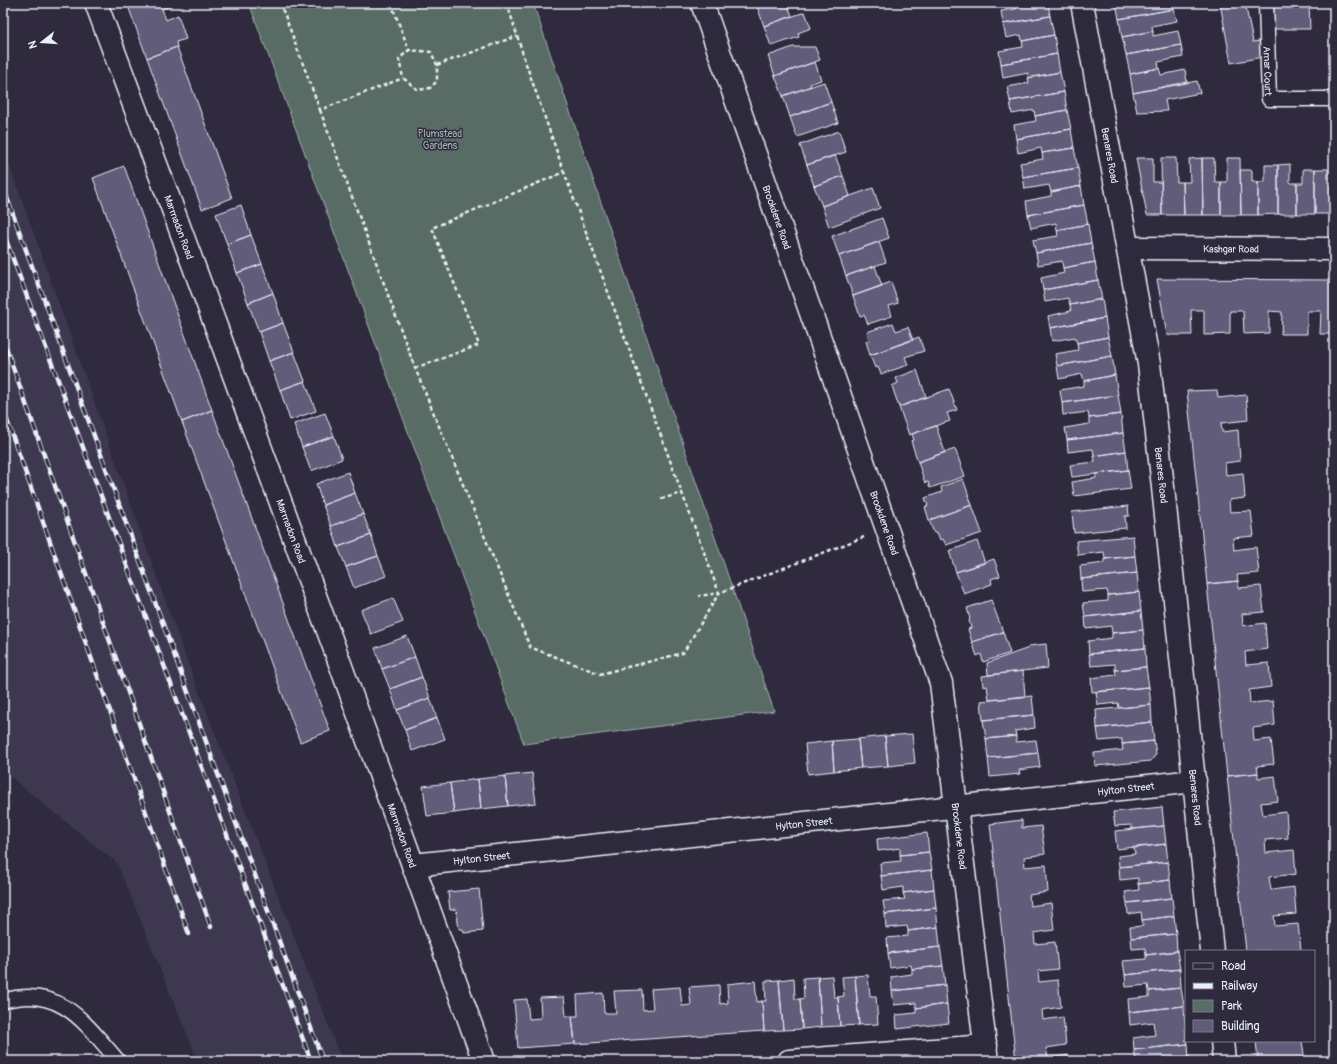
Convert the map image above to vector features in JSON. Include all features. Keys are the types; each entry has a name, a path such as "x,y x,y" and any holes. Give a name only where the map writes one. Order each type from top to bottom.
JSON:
{"street":[{"name":"Marmadon Road","path":"96,3 288,521 484,1061"},
{"name":"Brookdene Road","path":"702,3 941,683 986,1054"},
{"name":"Benares Road","path":"1082,3 1150,372 1212,950"},
{"name":"Kashgar Road","path":"1128,248 1334,249"},
{"name":"Hylton Street","path":"412,865 1195,781"},
{"path":"1222,1042 1224,1061"},
{"path":"789,1061 986,1054"}],"lane":[{"name":"Amar Court","path":"1266,3 1269,99 1334,99"},
{"path":"3,1001 16,997 39,997 61,1004 85,1023 118,1061"}],"path":[{"path":"279,3 415,368 530,647 600,674 683,653 719,592"},
{"path":"391,3 409,50"},
{"path":"507,3 564,172 719,592"},
{"path":"437,65 517,36"},
{"path":"409,50 431,52 437,65 437,81 430,88 418,90 403,78 399,59 409,50"},
{"path":"320,110 403,78"},
{"path":"415,368 479,345 432,228 564,172"},
{"path":"661,499 682,493"},
{"path":"700,596 719,592 887,528"}],"shaded area":[{"path":"3,148 187,661 342,1061 198,1061 117,863 3,771"}],"green space":[{"name":"Plumstead Gardens","path":"249,3 533,3 774,711 524,744"}],"building":[{"path":"127,3 174,3 174,5 162,9 166,20 178,15 186,39 176,42 177,47 147,58"},
{"path":"765,3 787,3 792,16 764,26 757,6"},
{"path":"1015,3 1048,3 1050,16 1003,24 1001,11 1016,9"},
{"path":"1116,3 1173,3 1174,9 1119,19"},
{"path":"1220,3 1245,3 1253,42 1259,41 1262,57 1231,63"},
{"path":"1272,3 1309,3 1310,29 1272,29"},
{"path":"1174,9 1177,21 1152,26 1153,31 1122,37 1119,19"},
{"path":"805,12 811,28 798,33 799,37 771,46 764,26"},
{"path":"1050,16 1054,35 1022,41 1021,35 1006,38 1003,24"},
{"path":"1153,31 1153,36 1178,31 1181,45 1126,55 1122,37"},
{"path":"1054,35 1057,54 1001,64 999,51 1023,47 1022,41"},
{"path":"1181,45 1183,57 1158,62 1159,68 1130,74 1126,55"},
{"path":"177,47 232,198 202,209 147,58"},
{"path":"793,47 815,47 820,60 775,76 768,56"},
{"path":"1057,54 1060,72 1028,78 1028,73 1003,78 1001,64"},
{"path":"815,62 821,80 810,84 811,86 783,96 775,76"},
{"path":"1159,68 1161,75 1185,70 1187,82 1133,93 1130,74"},
{"path":"1060,72 1064,92 1010,101 1007,87 1029,83 1028,78"},
{"path":"1197,81 1200,93 1165,100 1167,111 1137,112 1133,93"},
{"path":"824,82 831,102 790,117 783,96"},
{"path":"1064,92 1067,110 1035,116 1034,110 1012,114 1010,101"},
{"path":"831,102 838,123 797,137 790,117"},
{"path":"1067,110 1071,129 1016,139 1014,125 1036,121 1035,116"},
{"path":"1071,129 1074,148 1042,153 1041,148 1018,153 1016,139"},
{"path":"839,131 846,152 807,165 800,145"},
{"path":"1074,148 1078,168 1023,177 1020,163 1043,159 1042,153"},
{"path":"835,155 843,176 814,186 807,165"},
{"path":"1136,158 1153,158 1153,182 1161,182 1162,215 1147,215"},
{"path":"1161,158 1176,158 1177,182 1183,182 1184,215 1162,215"},
{"path":"1202,158 1203,215 1184,215 1183,182 1190,182 1189,159"},
{"path":"1202,158 1214,158 1215,182 1221,182 1221,215 1203,215"},
{"path":"1227,158 1240,158 1241,215 1221,215 1221,182 1227,182"},
{"path":"1290,164 1290,183 1297,183 1297,214 1278,214 1278,165"},
{"path":"1265,165 1278,165 1278,214 1258,215 1258,182 1265,182"},
{"path":"124,166 212,410 182,422 93,178"},
{"path":"1078,168 1081,186 1051,192 1049,185 1025,189 1023,177"},
{"path":"1303,169 1315,169 1315,214 1297,214 1297,183 1303,183"},
{"path":"1315,169 1328,169 1328,183 1334,183 1334,214 1315,214"},
{"path":"1240,170 1252,170 1252,182 1258,182 1258,215 1241,215"},
{"path":"843,176 850,196 822,206 814,186"},
{"path":"1081,186 1084,205 1028,215 1026,201 1051,196 1051,192"},
{"path":"873,188 880,208 829,227 822,206"},
{"path":"241,205 251,235 227,244 216,214"},
{"path":"1084,205 1088,224 1057,230 1056,223 1031,228 1028,215"},
{"path":"882,218 889,238 839,256 832,236"},
{"path":"1088,224 1091,243 1036,253 1033,240 1058,236 1057,230"},
{"path":"251,235 262,264 237,273 227,244"},
{"path":"879,242 886,262 846,276 839,256"},
{"path":"1091,243 1095,262 1063,268 1062,261 1038,265 1036,253"},
{"path":"1095,262 1098,280 1043,290 1041,278 1064,273 1063,268"},
{"path":"262,264 273,293 248,303 237,273"},
{"path":"875,266 882,286 853,296 846,276"},
{"path":"1157,279 1334,280 1334,334 1320,334 1321,311 1307,311 1307,334 1281,334 1282,312 1269,311 1269,333 1244,334 1243,311 1230,311 1230,334 1204,335 1204,310 1191,310 1192,335 1167,335"},
{"path":"1098,280 1102,299 1070,305 1068,298 1045,302 1043,290"},
{"path":"891,282 898,303 889,306 892,316 868,324 864,315 860,316 853,296"},
{"path":"273,293 283,323 259,332 248,303"},
{"path":"1102,299 1105,318 1050,328 1048,316 1071,311 1070,305"},
{"path":"1105,318 1108,337 1077,343 1075,337 1052,341 1050,328"},
{"path":"283,323 294,352 269,361 259,332"},
{"path":"893,323 896,331 908,327 913,340 870,355 866,341 869,340 867,332"},
{"path":"919,337 924,351 905,357 908,365 881,374 878,367 875,368 870,355"},
{"path":"1108,337 1112,356 1057,366 1055,354 1078,350 1077,343"},
{"path":"294,352 305,381 280,390 269,361"},
{"path":"1112,356 1115,375 1084,381 1082,374 1059,379 1057,366"},
{"path":"917,370 926,397 899,407 892,386 898,383 896,378"},
{"path":"1115,375 1118,395 1062,403 1060,390 1084,386 1084,381"},
{"path":"305,381 316,411 290,420 280,390"},
{"path":"949,389 957,410 947,413 950,421 909,435 899,407"},
{"path":"1217,390 1218,398 1246,395 1248,420 1221,423 1222,432 1238,430 1240,461 1225,463 1226,475 1243,473 1245,498 1229,500 1230,512 1251,511 1254,536 1233,538 1234,550 1256,547 1259,573 1237,575 1238,581 1207,584 1187,391"},
{"path":"1118,395 1121,414 1089,418 1088,412 1063,415 1062,403"},
{"path":"212,410 330,731 300,742 182,422"},
{"path":"325,413 334,436 302,447 294,424"},
{"path":"1121,414 1123,433 1067,440 1065,428 1089,424 1089,418"},
{"path":"936,426 945,452 918,462 911,441 914,440 912,434"},
{"path":"1123,433 1126,451 1094,456 1093,449 1068,452 1067,440"},
{"path":"334,436 342,459 311,471 302,447"},
{"path":"955,449 965,476 930,488 928,482 925,483 918,462"},
{"path":"1126,451 1128,470 1072,477 1070,465 1095,462 1094,456"},
{"path":"1128,470 1131,489 1074,496 1072,482 1096,478 1096,474"},
{"path":"348,472 355,493 323,505 316,484"},
{"path":"963,479 972,505 929,520 925,507 928,506 925,498 942,492 941,487"},
{"path":"355,493 363,514 331,526 323,505"},
{"path":"972,505 982,533 946,545 943,539 940,540 937,532 934,533 929,520"},
{"path":"1128,506 1129,516 1125,516 1126,528 1074,533 1072,512"},
{"path":"363,514 371,535 338,547 331,526"},
{"path":"371,535 378,556 346,567 338,547"},
{"path":"1133,536 1135,556 1105,559 1104,552 1078,555 1076,541"},
{"path":"977,541 985,563 956,572 949,551"},
{"path":"378,556 386,576 354,588 346,567"},
{"path":"1135,556 1137,573 1081,579 1080,566 1105,563 1105,559"},
{"path":"994,559 1000,576 991,579 992,584 964,594 956,572"},
{"path":"1137,573 1139,592 1108,595 1107,590 1082,592 1081,579"},
{"path":"1238,581 1238,588 1261,586 1264,612 1242,614 1243,626 1265,623 1267,649 1245,652 1246,665 1269,663 1271,687 1249,690 1250,703 1273,701 1275,725 1253,728 1254,741 1271,739 1274,764 1257,766 1258,773 1227,776 1207,584"},
{"path":"1139,592 1141,611 1085,617 1083,603 1108,601 1108,595"},
{"path":"393,598 403,622 371,634 361,610"},
{"path":"991,600 1003,632 972,642 968,629 971,628 967,608"},
{"path":"1141,611 1143,630 1112,633 1111,626 1086,629 1085,617"},
{"path":"1143,630 1145,648 1089,654 1088,641 1112,638 1112,633"},
{"path":"1003,632 1010,653 983,662 981,654 977,656 972,642"},
{"path":"407,636 415,657 382,669 375,648"},
{"path":"1046,644 1048,668 988,675 987,663 1029,648 1029,646"},
{"path":"1145,648 1146,667 1115,670 1115,664 1091,666 1089,654"},
{"path":"415,657 422,677 390,689 382,669"},
{"path":"1146,667 1149,687 1092,692 1091,678 1116,675 1115,670"},
{"path":"1023,671 1025,696 989,700 987,686 983,687 982,676"},
{"path":"422,677 430,698 397,710 390,689"},
{"path":"1149,687 1151,705 1119,708 1118,703 1098,705 1096,692"},
{"path":"1032,696 1034,715 983,720 981,701"},
{"path":"430,698 437,718 405,730 397,710"},
{"path":"1151,705 1152,722 1097,728 1096,710"},
{"path":"1034,715 1035,728 1015,731 1016,736 986,739 983,720"},
{"path":"437,718 445,739 412,751 405,730"},
{"path":"1152,722 1154,741 1122,744 1122,739 1099,741 1097,728"},
{"path":"912,734 915,763 888,766 885,736"},
{"path":"885,736 888,766 861,768 858,739"},
{"path":"1016,736 1016,742 1036,740 1038,753 988,758 986,739"},
{"path":"858,739 861,768 834,771 832,741"},
{"path":"832,741 834,771 808,774 805,744"},
{"path":"1154,741 1156,754 1151,761 1095,766 1094,753 1123,750 1122,744"},
{"path":"1038,753 1040,767 1019,770 1020,774 990,777 988,758"},
{"path":"532,773 536,803 508,806 505,776"},
{"path":"1258,773 1258,778 1275,776 1278,801 1261,803 1263,815 1286,812 1288,838 1265,840 1266,853 1294,850 1296,874 1269,877 1271,890 1294,887 1296,914 1274,916 1275,926 1298,924 1301,950 1246,950 1227,776"},
{"path":"505,776 508,806 481,809 478,779"},
{"path":"478,779 481,809 454,813 450,783"},
{"path":"450,783 454,813 427,816 423,786"},
{"path":"1162,807 1164,826 1132,829 1131,825 1115,826 1113,812"},
{"path":"1022,820 1022,828 1041,826 1045,854 1024,857 1025,867 1046,865 1048,892 1029,895 1030,906 1051,903 1054,930 1034,933 1035,944 1055,942 1058,969 1038,971 1039,982 1058,980 1061,1007 1042,1010 1043,1020 1063,1017 1066,1045 1046,1048 1048,1058 1068,1055 1068,1061 1016,1061 990,824"},
{"path":"1164,826 1166,844 1117,849 1115,831"},
{"path":"927,833 929,852 900,855 900,848 878,851 877,839"},
{"path":"1166,844 1168,862 1119,867 1118,856 1135,854 1134,848"},
{"path":"929,852 932,870 881,876 880,863 901,861 900,855"},
{"path":"1168,862 1170,880 1138,884 1138,878 1120,880 1119,867"},
{"path":"932,870 934,889 903,893 903,887 883,890 881,876"},
{"path":"1170,880 1172,898 1127,903 1125,892 1139,890 1138,884"},
{"path":"479,889 483,931 464,933 463,929 459,929 456,909 450,910 448,892"},
{"path":"934,889 936,908 885,914 883,901 905,899 903,893"},
{"path":"1172,898 1174,916 1142,920 1141,912 1128,914 1127,903"},
{"path":"936,908 938,927 908,931 907,926 886,928 885,914"},
{"path":"1174,916 1176,934 1131,938 1130,927 1143,926 1142,920"},
{"path":"938,927 940,947 888,953 887,938 908,936 908,931"},
{"path":"1176,934 1177,951 1146,955 1145,948 1132,949 1131,938"},
{"path":"940,947 943,966 912,969 911,965 890,968 888,953"},
{"path":"1177,951 1180,969 1125,975 1123,961 1146,959 1146,955"},
{"path":"943,966 945,985 892,991 891,977 912,974 912,969"},
{"path":"1180,969 1181,988 1149,991 1148,985 1126,987 1125,975"},
{"path":"868,975 870,996 876,996 878,1024 859,1025 855,976"},
{"path":"832,976 834,997 838,997 840,1026 821,1027 818,977"},
{"path":"855,976 859,1025 840,1026 838,997 844,996 842,977"},
{"path":"818,977 821,1027 802,1029 800,999 804,998 803,978"},
{"path":"794,978 795,999 800,999 802,1029 783,1030 779,980"},
{"path":"779,980 783,1030 764,1031 762,1001 766,1001 765,981"},
{"path":"755,981 757,1002 762,1001 764,1031 575,1044 572,1016 578,1016 577,995 603,993 604,1013 616,1013 614,991 642,990 643,1010 653,1009 651,989 680,987 682,1006 691,1005 689,987 719,985 720,1004 728,1003 727,984"},
{"path":"945,985 947,1004 916,1008 916,1003 894,1005 892,991"},
{"path":"1181,988 1184,1006 1129,1012 1128,999 1149,997 1149,991"},
{"path":"564,997 566,1016 572,1016 575,1044 518,1048 514,1000 527,999 529,1019 541,1018 540,998"},
{"path":"947,1004 949,1023 897,1029 896,1015 916,1013 916,1008"},
{"path":"1184,1006 1185,1042 1187,1042 1188,1044 1134,1050 1133,1038 1155,1035 1153,1022 1130,1025 1129,1012"},
{"path":"1256,1042 1302,1042 1305,1061 1258,1061"},
{"path":"1188,1044 1189,1061 1136,1061 1134,1050"}],"railway":[{"path":"3,187 323,1061"},
{"path":"3,232 311,1061"},
{"path":"3,339 211,927"},
{"path":"3,409 189,934"}]}
